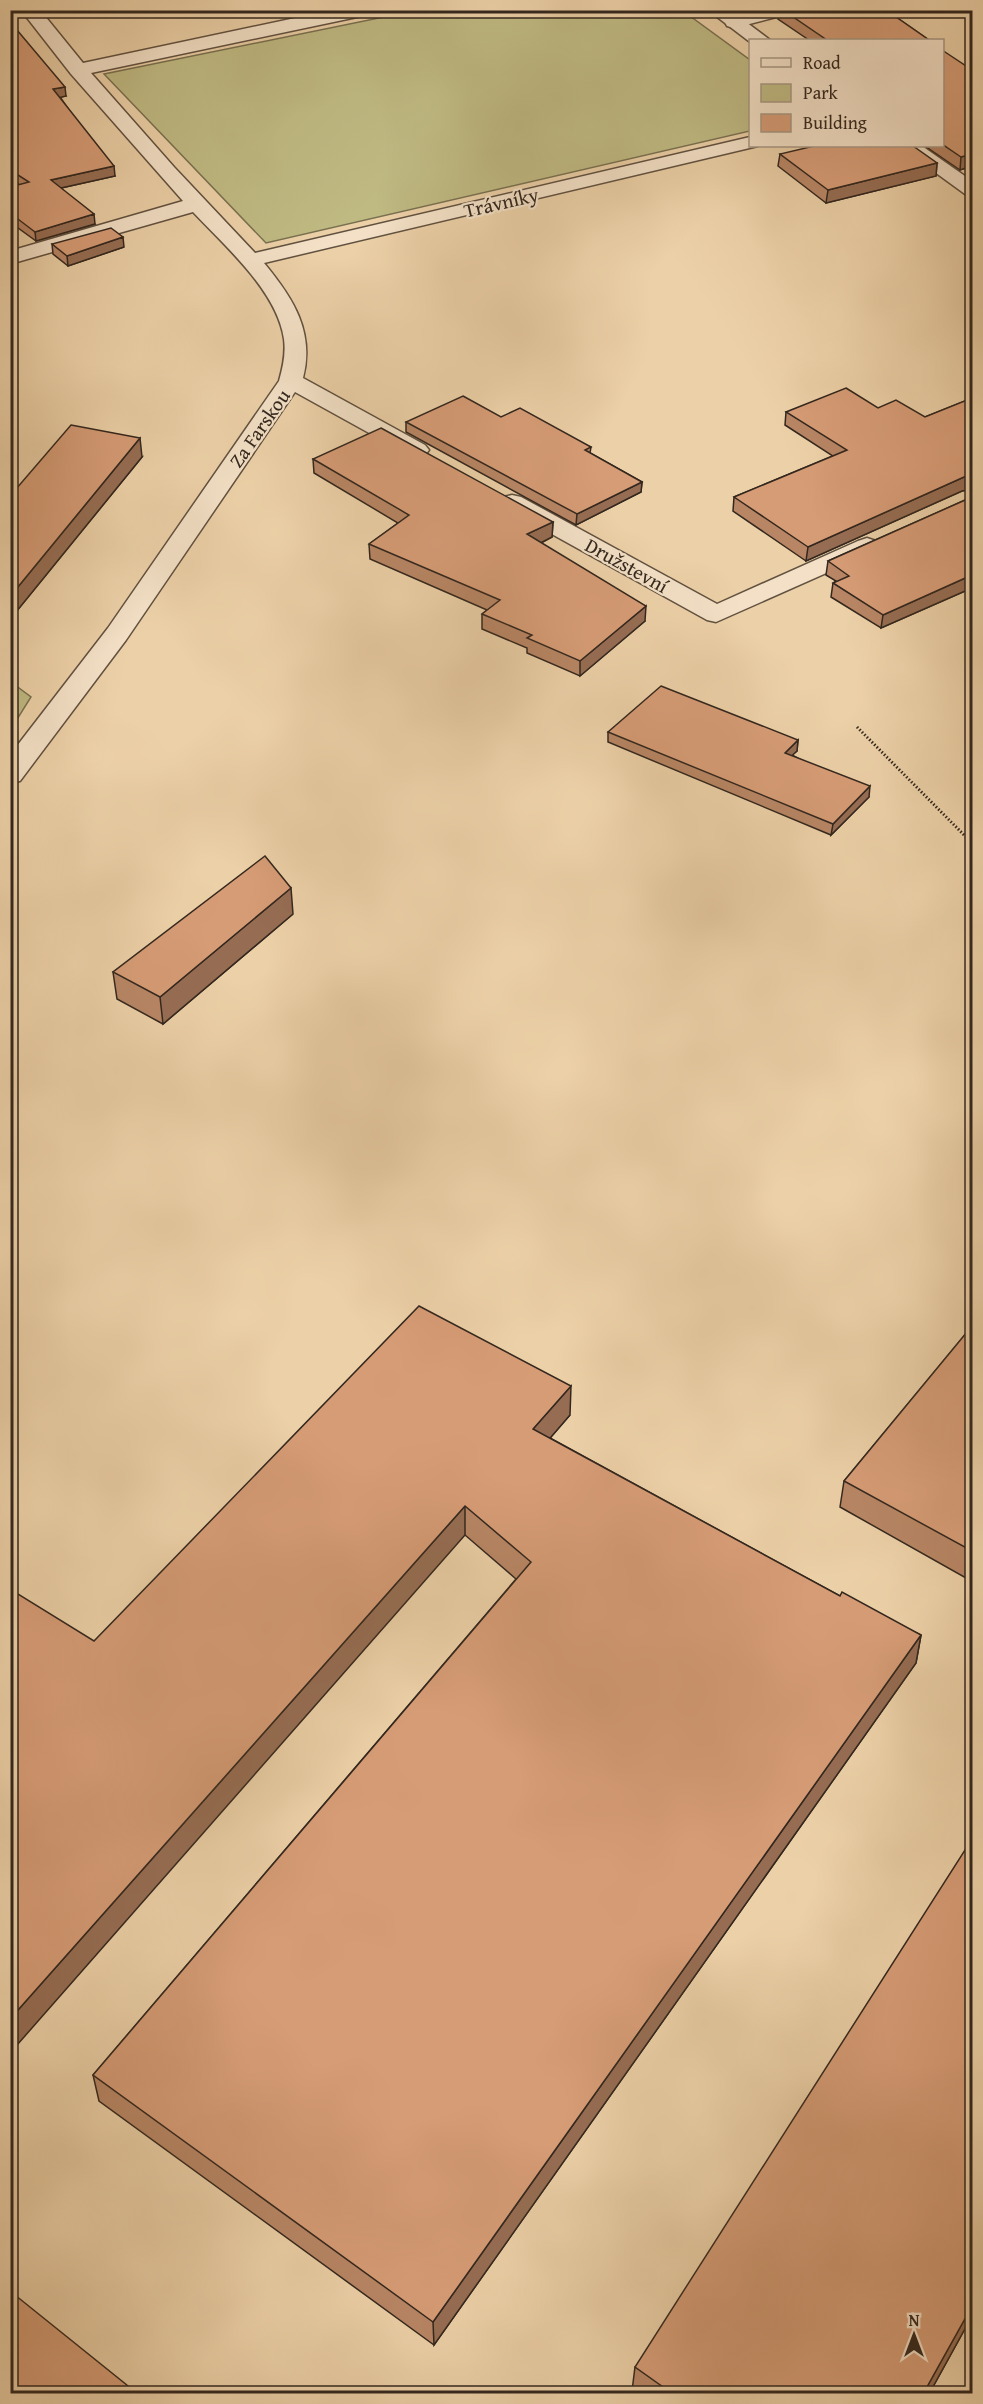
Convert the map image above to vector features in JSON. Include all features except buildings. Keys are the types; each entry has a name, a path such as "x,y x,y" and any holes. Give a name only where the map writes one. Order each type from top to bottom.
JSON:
{"street":[{"path":"10,258 196,204 78,70 30,10"},
{"path":"78,70 362,10"},
{"path":"717,10 758,39"},
{"path":"734,22 781,10"},
{"name":"Trávníky","path":"251,260 749,143"},
{"path":"910,147 972,190"},
{"name":"Za Farskou","path":"10,775 117,634 291,381 298,356 292,328 274,292 251,260 196,204"},
{"path":"291,381 436,461"},
{"name":"Družstevní","path":"488,489 716,614 887,537"}],"path":[{"path":"857,727 972,843"}],"green space":[{"path":"413,11 683,11 749,59 749,131 266,243 104,74"},
{"path":"11,682 31,697 11,729"}]}
